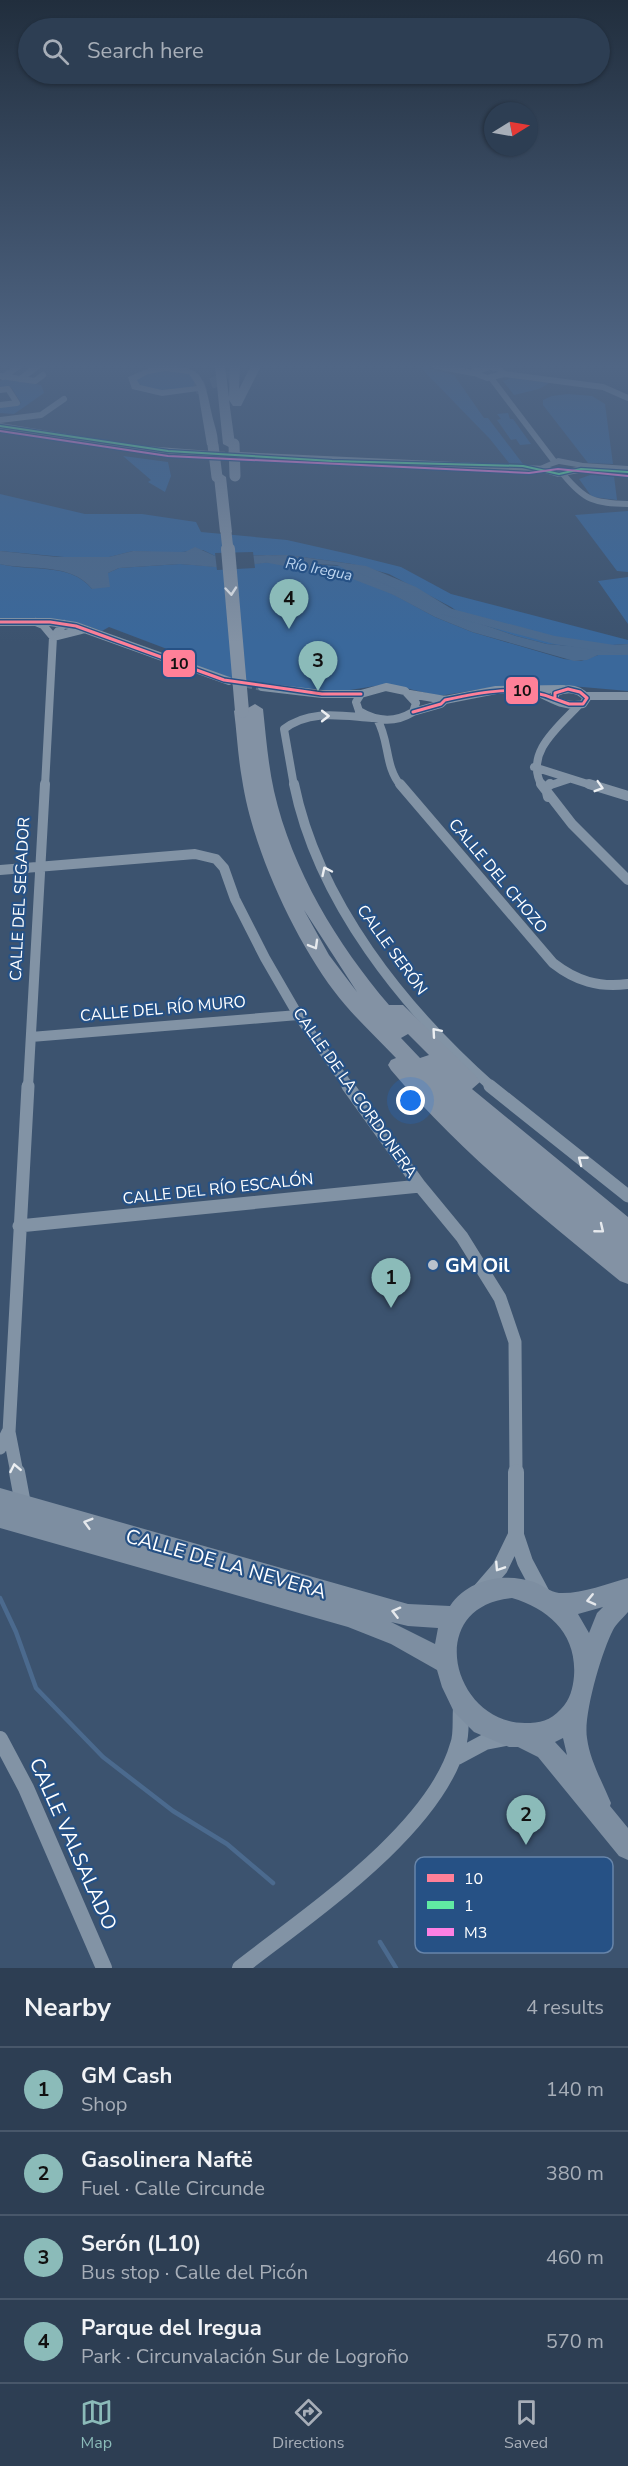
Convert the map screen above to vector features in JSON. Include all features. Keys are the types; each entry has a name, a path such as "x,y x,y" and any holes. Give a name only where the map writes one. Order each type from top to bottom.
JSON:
{"highway":[{"path":"222,458 218,477 229,528 248,710 250,780 260,822 295,910 316,950 342,988 428,1102 553,1212 628,1274"},
{"path":"227,458 234,478 229,528"},
{"path":"248,710 277,829 312,910 332,943 384,1013 429,1064 493,1120 628,1230"},
{"path":"332,943 428,1044 476,1088 628,1214"},
{"path":"342,988 462,1115 628,1251"}],"main road":[{"path":"548,465 563,474 574,467"},
{"path":"548,465 628,470"},
{"name":"CALLE DE LA NEVERA","path":"0,1498 353,1601 408,1615 454,1617"},
{"name":"CALLE DE LA NEVERA","path":"0,1517 348,1616 398,1636 445,1662"},
{"path":"605,1817 578,1754 573,1725 576,1710 585,1690 587,1669 584,1647 574,1626 548,1600 530,1590 512,1587 489,1590 469,1600 454,1617 446,1638 445,1662 450,1684 461,1704 476,1720 494,1731 520,1738 546,1749 628,1847"},
{"path":"548,1600 573,1604 628,1588"},
{"path":"587,1669 605,1621 628,1596"},
{"path":"520,1738 555,1729 576,1710"}],"street":[{"path":"304,458 332,461 548,465"},
{"path":"543,458 548,465"},
{"path":"563,474 588,501 628,504"},
{"path":"0,622 34,621 87,629 229,681"},
{"path":"34,621 43,625 53,637"},
{"path":"53,637 64,624"},
{"path":"53,637 87,629"},
{"name":"CALLE DEL SEGADOR","path":"23,1504 9,1432 53,637"},
{"path":"262,687 322,694 361,694 386,687 445,700 496,690 575,689 586,696 628,696"},
{"path":"563,689 555,693 566,718"},
{"path":"533,691 557,701 578,706"},
{"path":"322,694 356,706 364,715 375,719 399,719 413,712 441,704 445,700"},
{"path":"356,706 361,694"},
{"path":"410,694 416,703 413,712"},
{"path":"586,696 586,701 566,718 538,755 534,767 537,780 548,797 628,880"},
{"name":"CALLE SERÓN","path":"375,719 309,716 293,720 284,729 304,822 345,911 405,995 441,1038 509,1102 628,1196"},
{"name":"CALLE DEL CHOZO","path":"375,719 386,737 389,766 394,777 553,963 571,976 591,984 628,984"},
{"path":"386,737 399,719"},
{"path":"534,767 628,796"},
{"path":"548,797 546,788 550,784 569,778"},
{"name":"CALLE DE LA CORDONERA","path":"0,870 195,854 216,859 224,868 255,938 298,1015 420,1186 488,1275 510,1320 515,1342 517,1374 516,1535 525,1562 548,1600"},
{"name":"CALLE DEL RÍO MURO","path":"31,1037 298,1015"},
{"name":"CALLE DEL RÍO ESCALÓN","path":"19,1226 420,1186"},
{"name":"CALLE DEL SEGADOR","path":"0,1448 9,1432"},
{"name":"CALLE DE LA CORDONERA","path":"476,1596 500,1568 516,1535"},
{"path":"240,1968 375,1860 411,1825 457,1757 463,1722 461,1704"},
{"path":"457,1757 485,1742 520,1738"},
{"name":"CALLE VALSALADO","path":"0,1739 26,1788 104,1968"}],"shaded area":[{"path":"125,458 168,462 171,476 165,492 148,482 151,480"},
{"path":"505,458 518,458 523,464 509,463"},
{"path":"584,458 612,458 613,464 588,463"},
{"path":"590,475 614,476 617,500 592,497 579,479"},
{"path":"0,494 85,514 142,514 196,522 201,532 287,540 349,554 401,567 451,594 628,640 628,644 582,647 547,644 516,636 470,620 451,607 389,574 352,564 288,555 215,556 203,550 171,553 133,551 109,557 64,557 0,551"},
{"path":"628,511 628,572 617,571 575,515"},
{"name":"Río Iregua","path":"195,547 215,556 288,555 366,566 416,587 470,620 516,636 547,644 582,647 628,644 628,655 598,655 587,660 574,661 472,632 435,617 337,565 272,562 226,568 180,564 119,568 108,573 110,587 92,589 83,580 62,571 0,564 0,551 57,557 109,557 133,551 185,552"},
{"path":"272,562 341,566 435,617 472,632 564,659 581,661 598,655 628,655 628,691 571,686 500,686 439,696 388,684 331,693 231,678 192,664 196,660 109,627 102,631 81,624 0,620 0,564 61,571 73,575 92,589 108,573 119,568 180,564 220,567"},
{"path":"628,577 628,624 598,581"}],"pier":[{"path":"253,552 255,568 217,570 215,553"}],"waterway":[{"name":"Río Iregua","path":"267,559 353,575 394,591"},
{"name":"Río Iregua","path":"445,611 554,640 628,651"},
{"path":"0,1598 16,1632 36,1688 103,1757 173,1811 227,1844 273,1883"},
{"path":"380,1942 396,1968"}],"tunnel":[{"path":"233,681 262,687"}],"transit line":[{"name":"M3","path":"207,458 529,473 558,469 628,476"},
{"name":"1","path":"280,458 523,466 559,474 581,469 628,472"},
{"name":"10","path":"0,622 50,622 76,626 224,680 322,694 361,694"},
{"name":"10","path":"413,712 441,704 445,700 497,691 536,692 543,694 549,697 556,700 575,705 583,704 587,698 576,690 568,689 555,693 555,700"}],"place":[{"name":"Parque del Iregua","path":"289,629"},
{"name":"Serón (L10)","path":"318,691"},
{"name":"GM Oil","path":"433,1265"},
{"name":"GM Cash","path":"391,1308"},
{"name":"Gasolinera Naftë","path":"526,1845"}]}
